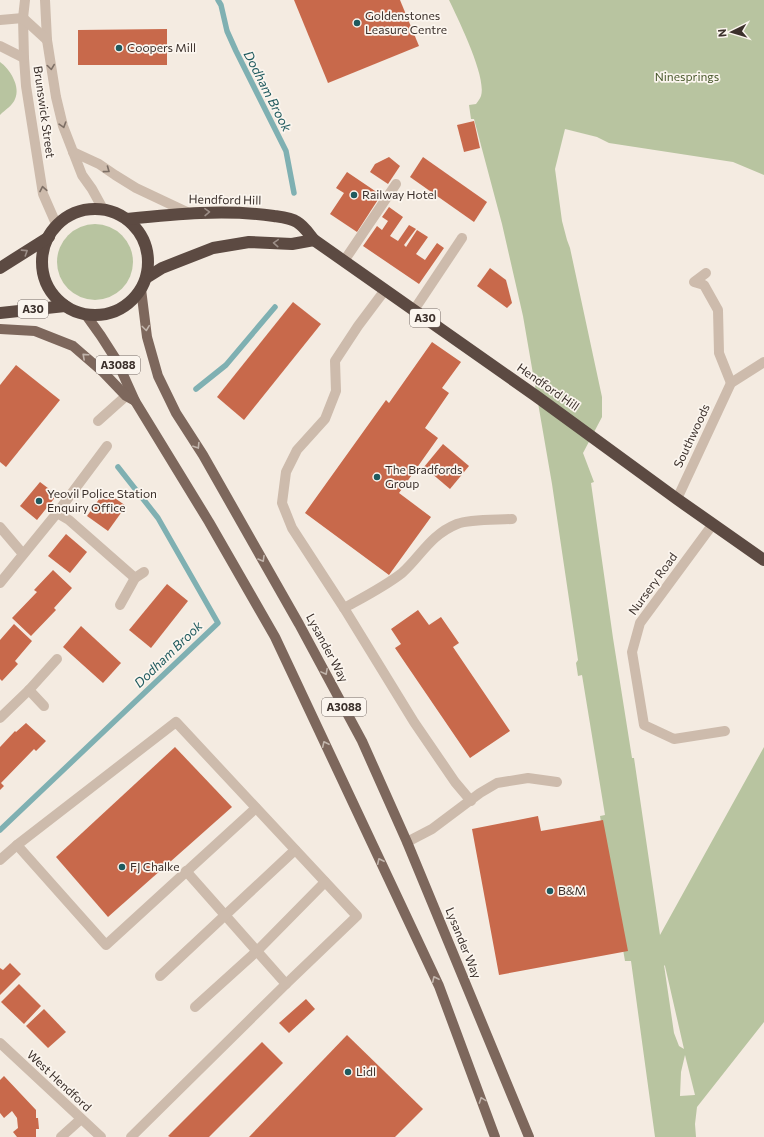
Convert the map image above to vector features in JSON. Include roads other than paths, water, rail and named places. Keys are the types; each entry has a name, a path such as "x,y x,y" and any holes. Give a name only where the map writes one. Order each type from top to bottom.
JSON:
{"highway":[{"path":"83,210 103,210 116,213 126,219 138,231 146,245 148,262 146,278 141,289 133,299 123,307 112,312 99,315 86,314 65,306 54,295 46,282 42,267 43,251 49,237 57,226 64,219 83,210"},
{"name":"Hendford Hill","path":"126,219 189,213 228,212 256,214 289,219 297,222 314,240 536,396 677,499 764,560"},
{"path":"0,268 49,237"},
{"path":"146,278 162,268 213,248 249,242 292,244 314,240"},
{"name":"A30","path":"0,313 65,306"}],"main road":[{"name":"Lysander Way","path":"141,289 147,337 158,376 176,413 203,455 310,644 362,741 407,842 529,1137"},
{"name":"A3088","path":"86,314 116,362 130,398 209,522 275,637 439,986 495,1137"},
{"path":"0,329 35,331 73,346 130,398"}],"street":[{"name":"Brunswick Street","path":"25,0 23,18 24,58 28,101 43,194 57,226"},
{"name":"Brunswick Street","path":"45,0 47,40 56,97 63,126 82,175 92,189 103,210"},
{"path":"0,20 23,18 47,40"},
{"path":"0,46 24,58"},
{"path":"73,152 99,164 114,176 136,188 189,213"},
{"path":"344,261 396,184"},
{"path":"414,310 462,238"},
{"path":"706,273 694,282 704,286 718,310 719,353 731,383 764,362"},
{"path":"385,290 358,326 335,361 336,391 325,419 297,450 286,472 282,503 292,528 344,608 414,722 455,782 471,801"},
{"name":"Southwoods","path":"677,499 731,383"},
{"path":"98,421 130,398"},
{"path":"0,583 57,513 108,446"},
{"path":"57,513 69,520 135,578"},
{"path":"344,608 385,586 403,572 424,548 441,533 458,524 481,520 512,519"},
{"name":"Nursery Road","path":"713,524 640,623 632,652 644,725 674,739 724,731"},
{"path":"0,527 23,554"},
{"path":"120,605 135,578 144,572"},
{"path":"0,718 57,659"},
{"path":"28,690 44,706"},
{"path":"0,860 17,845 176,722 358,916 286,984 131,1137"},
{"path":"407,842 432,829 480,793 497,783 528,778 556,782"},
{"path":"17,845 106,945 256,808"},
{"path":"160,976 295,850"},
{"path":"186,871 286,984"},
{"path":"195,1007 257,951 325,882"},
{"name":"West Hendford","path":"0,1043 101,1137"},
{"path":"61,1137 81,1119"}],"waterway":[{"name":"Dodham Brook","path":"218,0 221,5 227,31 236,51 286,151 294,193"},
{"path":"196,389 226,365 275,307"},
{"name":"Dodham Brook","path":"0,830 218,623 158,518 118,467"}],"place":[{"name":"Goldenstones Leasure Centre","path":"357,23"},
{"name":"Coopers Mill","path":"119,48"},
{"name":"Railway Hotel","path":"354,195"},
{"name":"The Bradfords Group","path":"377,477"},
{"name":"Yeovil Police Station Enquiry Office","path":"39,501"},
{"name":"FJ Chalke","path":"122,867"},
{"name":"B&M","path":"550,891"},
{"name":"Lidl","path":"348,1072"}],"park label":[{"name":"Ninesprings","path":"687,77"}]}
